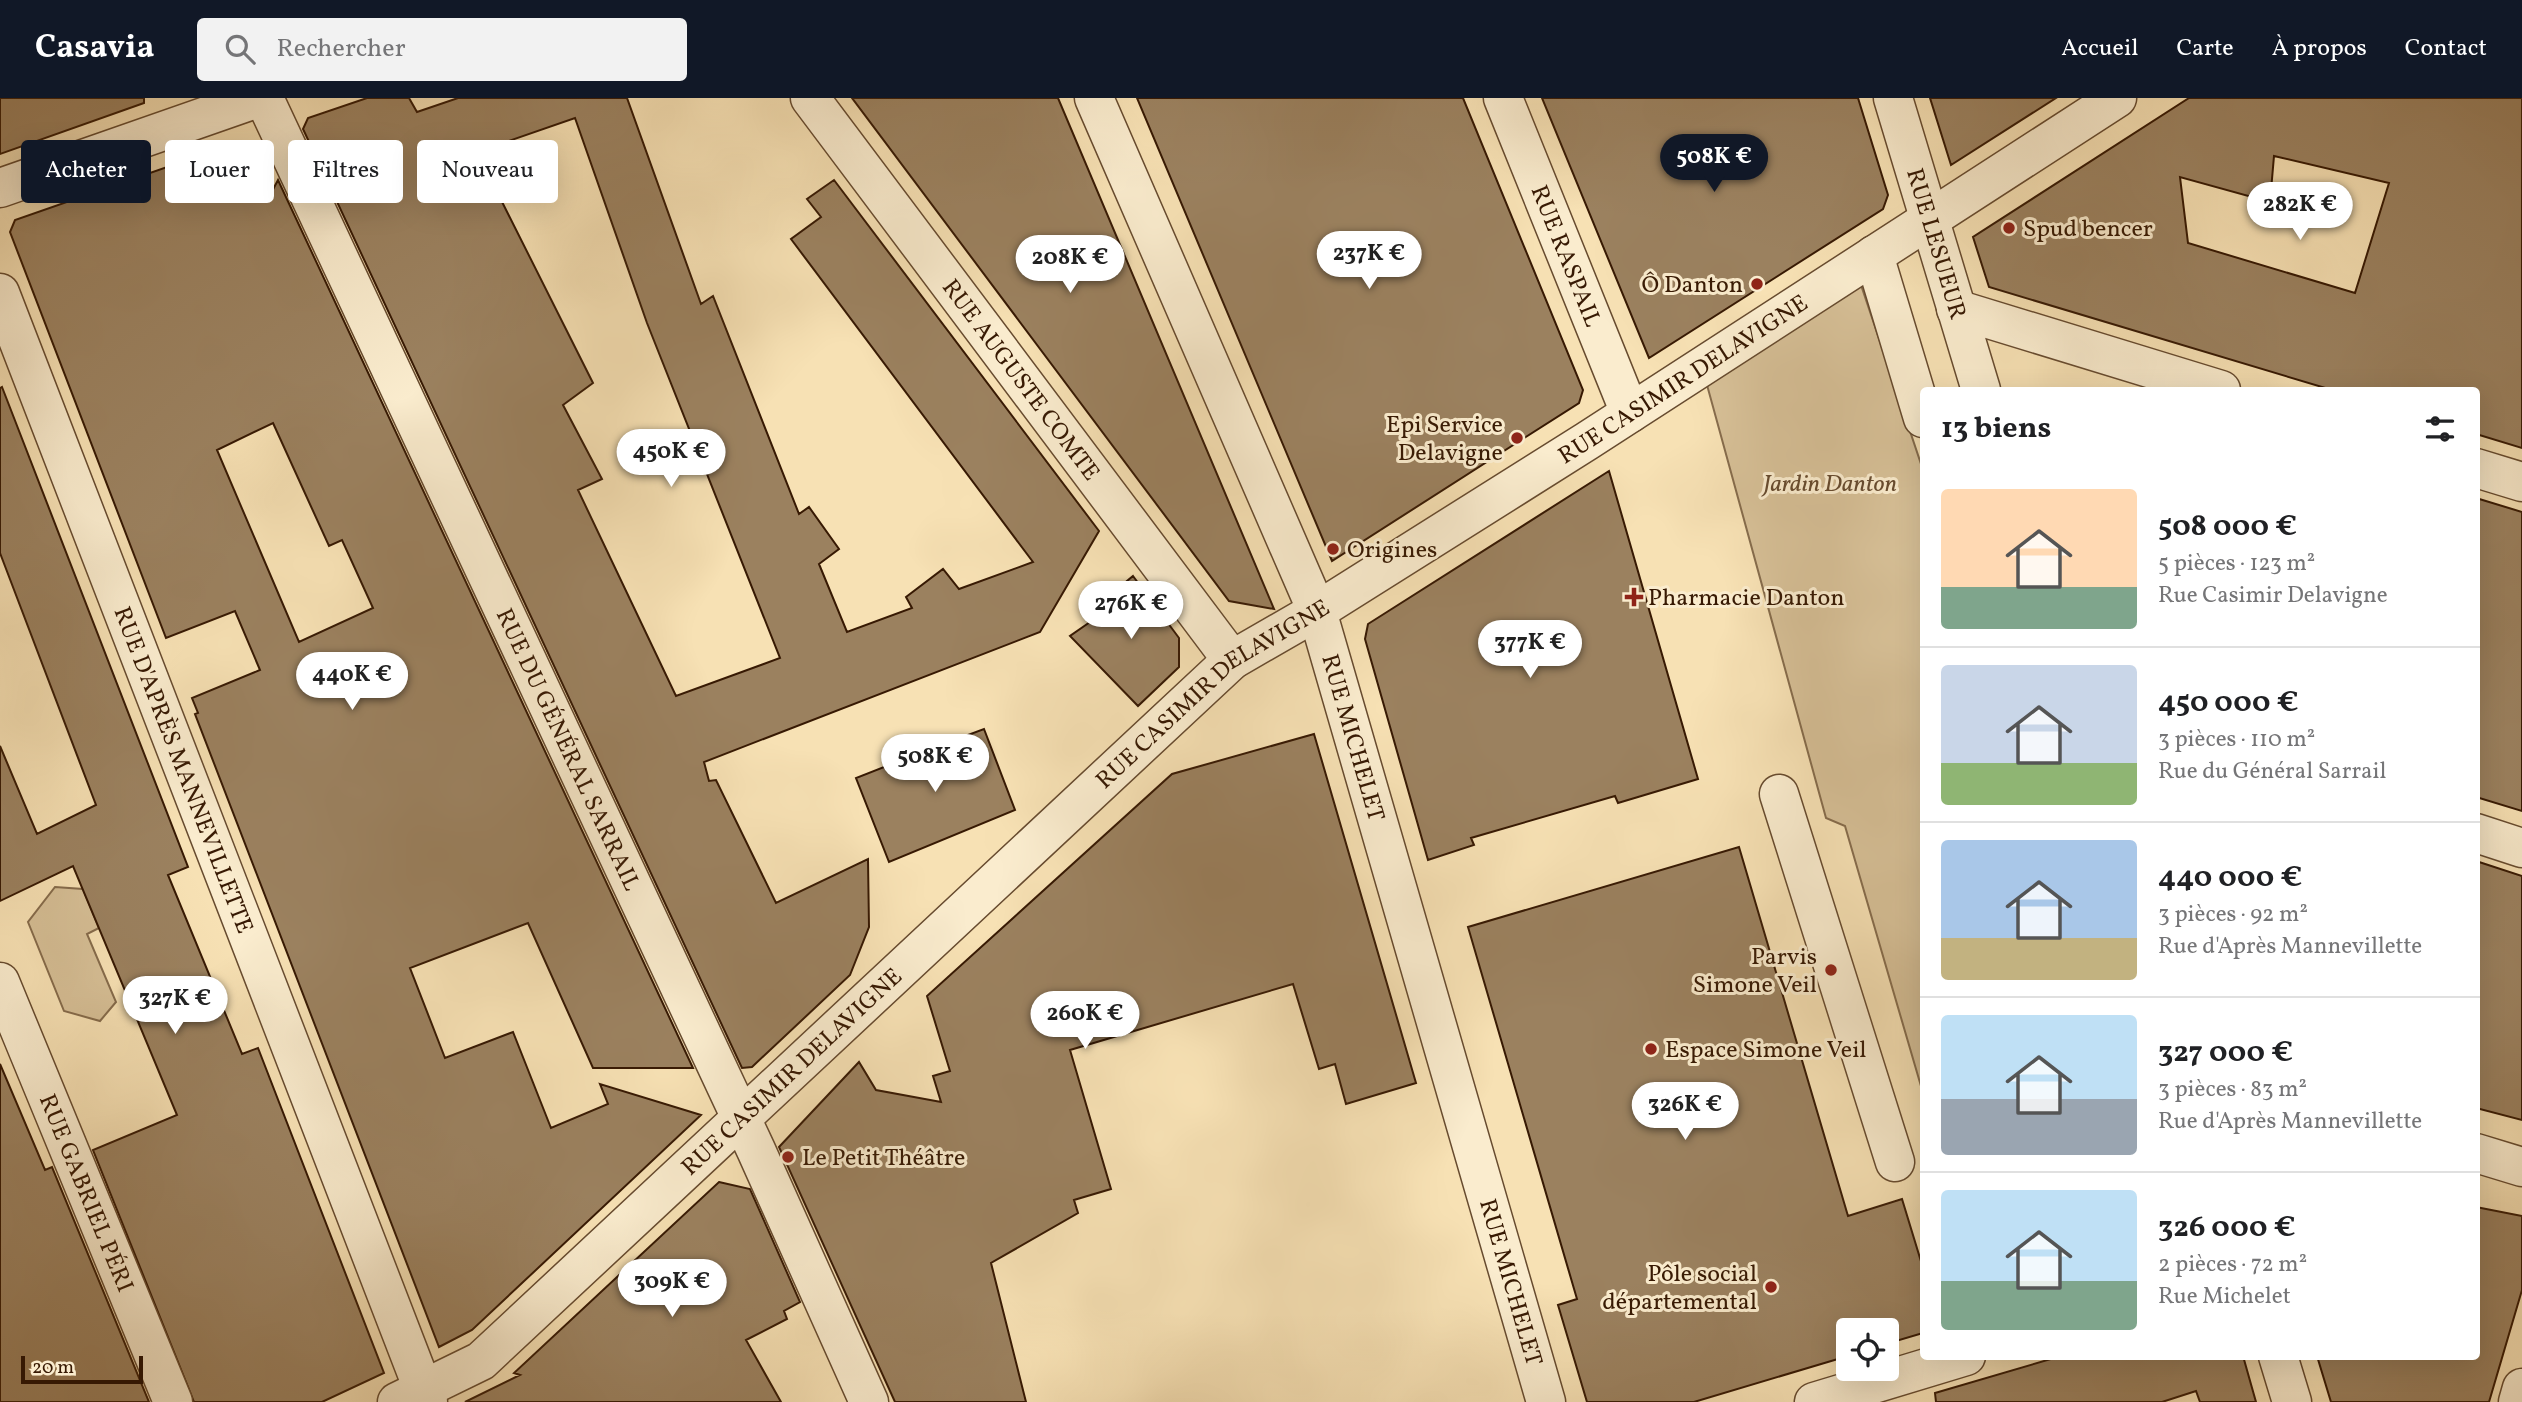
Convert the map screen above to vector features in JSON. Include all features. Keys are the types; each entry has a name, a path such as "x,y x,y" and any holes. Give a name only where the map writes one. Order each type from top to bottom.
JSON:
{"street":[{"path":"0,188 258,98"},
{"name":"RUE DU GÉNÉRAL SARRAIL","path":"264,98 869,1402"},
{"name":"RUE AUGUSTE COMTE","path":"810,98 1232,660"},
{"name":"RUE MICHELET","path":"1094,98 1317,611 1546,1402"},
{"name":"RUE RASPAIL","path":"1503,98 1630,413"},
{"name":"RUE LESUEUR","path":"1893,98 1980,387"},
{"name":"RUE CASIMIR DELAVIGNE","path":"416,1398 481,1361 1232,660 1317,611 1630,413 2117,98"},
{"path":"1874,255 1920,408"},
{"name":"RUE D'APRÈS MANNEVILLETTE","path":"0,293 416,1398"},
{"path":"1956,309 2211,387"},
{"path":"2480,469 2522,482"},
{"path":"1779,794 1895,1161"},
{"path":"2480,835 2522,848"},
{"name":"RUE GABRIEL PÉRI","path":"0,982 173,1402"},
{"path":"2480,1154 2522,1167"},
{"path":"1814,1402 1953,1360"},
{"path":"2279,1360 2292,1402"},
{"path":"2518,1402 2522,1388"}],"green space":[{"name":"Jardin Danton","path":"1861,285 1920,461 1920,1083 1845,826 1826,818 1707,385"},
{"path":"55,887 83,889 99,928 87,934 116,1002 100,1021 64,1011 28,922"}],"building":[{"path":"0,98 144,98 144,103 40,140 21,140 21,147 0,154"},
{"path":"367,98 409,98 417,112 458,98 627,98 701,304 713,296 799,514 809,507 839,549 819,564 847,632 912,608 906,597 943,569 959,589 1033,562 791,239 821,217 807,199 834,180 1099,531 1040,632 704,762 709,781 716,780 776,903 868,859 869,927 850,975 752,1067 742,1068 338,203 403,203 403,140 308,140 303,129 308,118","holes":["575,118 647,323 780,658 676,696 578,490 602,479 563,405 593,383 503,203 417,203 417,140 512,140"]},
{"path":"852,98 1058,98 1274,609 1229,601"},
{"path":"1137,98 1463,98 1583,390 1579,403 1332,561"},
{"path":"1542,98 1858,98 1888,195 1883,209 1649,358"},
{"path":"1930,98 2056,98 1951,165"},
{"path":"2189,98 2522,98 2522,448 2480,435 2480,387 2322,387 1989,287 1973,237","holes":["2274,156 2389,183 2355,293 2188,243 2180,177 2270,202"]},
{"path":"165,168 165,203 274,203 274,188 278,180 693,1068 593,1068 528,923 410,968 445,1058 513,1032 551,1128 608,1104 600,1084 701,1115 472,1330 439,1347 195,714 198,713 192,698 260,670 235,611 166,638 10,232 15,220 64,203 151,203 151,173","holes":["273,423 329,546 342,540 373,608 299,642 217,450"]},
{"path":"2,387 188,867 168,875 242,1054 258,1048 384,1373 322,1402 194,1402 93,1150 177,1115 73,866 0,901 0,746 37,834 96,805 0,553"},
{"path":"1609,471 1698,779 1618,803 1615,796 1471,838 1474,845 1428,860 1365,639 1368,624"},
{"path":"2480,499 2522,512 2522,811 2480,798"},
{"path":"1133,576 1179,638 1179,667 1138,706 1070,636 1090,622 1086,615"},
{"path":"984,729 1015,810 889,862 856,778 907,758 915,742 933,748"},
{"path":"1314,734 1416,1083 1346,1104 1335,1064 1319,1069 1293,984 1070,1050 1111,1189 1074,1200 1078,1213 991,1263 1026,1402 895,1402 779,1147 859,1062 876,1090 941,1102 933,1076 950,1071 927,996 1172,774"},
{"name":"Espace Simone Veil","path":"1739,847 1848,1216 1902,1199 1920,1258 1920,1334 1899,1340 1899,1318 1836,1318 1836,1360 1694,1402 1587,1402 1558,1305 1577,1299 1468,927"},
{"path":"2480,862 2522,876 2522,1120 2480,1109"},
{"path":"0,1064 45,1170 52,1167 149,1402 0,1402"},
{"path":"719,1182 750,1189 800,1302 784,1311 787,1319 746,1340 781,1402 465,1402 520,1375 514,1373"},
{"path":"2480,1208 2522,1216 2522,1290 2489,1402 2331,1402 2318,1360 2480,1360"},
{"path":"2047,1360 2244,1360 2256,1402 2200,1402 2196,1391 2162,1402 1936,1402 1935,1393"}],"place":[{"name":"Spud bencer","path":"2009,228"},
{"name":"Ô Danton","path":"1757,284"},
{"name":"Epi Service Delavigne","path":"1517,438"},
{"name":"Origines","path":"1333,549"},
{"name":"Pharmacie Danton","path":"1634,597"},
{"name":"Parvis Simone Veil","path":"1831,970"},
{"name":"Espace Simone Veil","path":"1651,1049"},
{"name":"Le Petit Théâtre","path":"788,1157"},
{"name":"Pôle social départemental","path":"1771,1287"}]}
